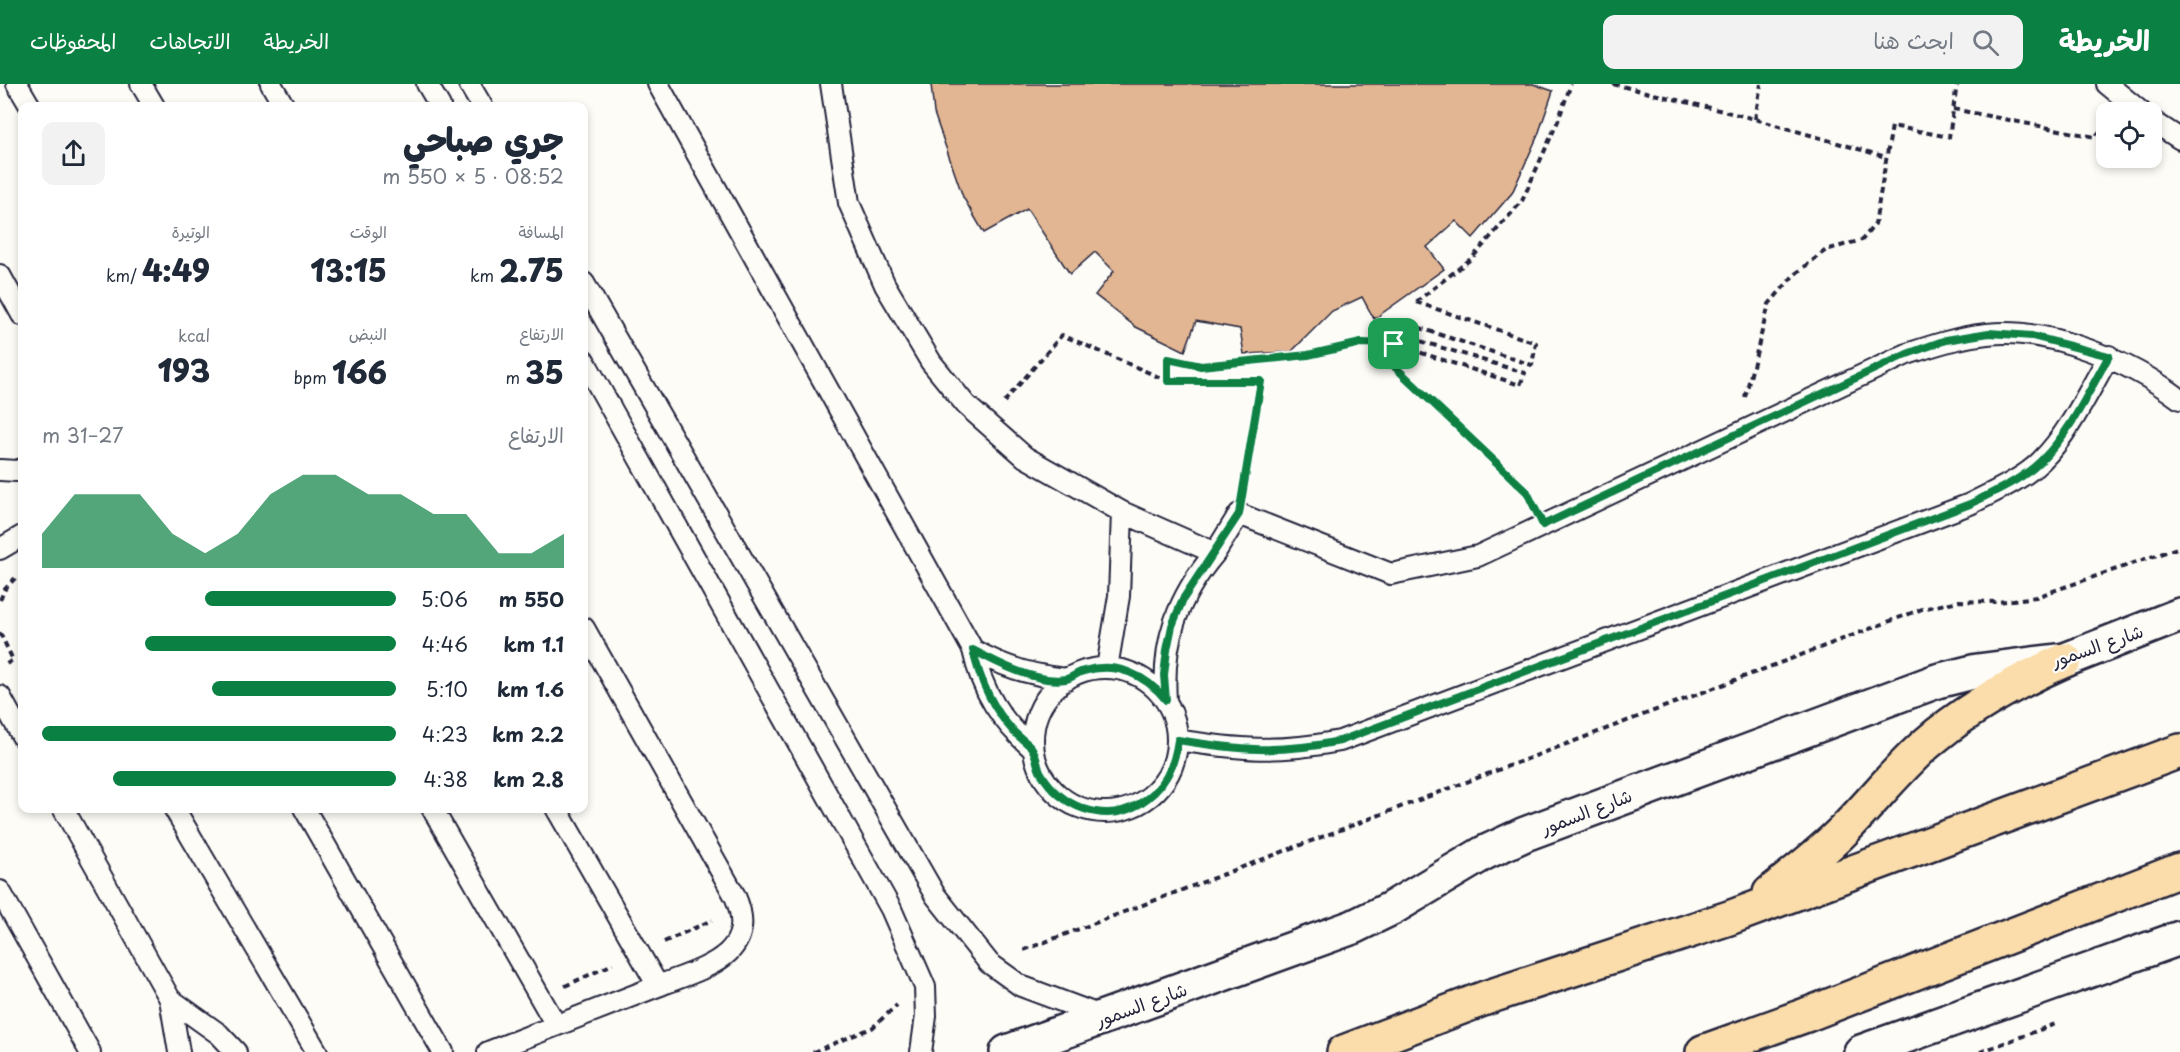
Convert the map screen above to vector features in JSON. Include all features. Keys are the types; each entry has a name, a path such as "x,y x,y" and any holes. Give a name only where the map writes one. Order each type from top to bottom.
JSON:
{"main road":[{"path":"1729,918 1769,893 1806,865 1848,826 1898,771 1965,714 2030,676 2065,660"},
{"path":"1344,1052 1488,997 1729,918 2180,751"},
{"path":"1703,1052 1745,1042 2180,870"}],"street":[{"name":"شارع السمور","path":"1007,1052 1353,927 1392,908 1484,853 1580,813 1937,681 1977,671 2065,660 2180,615"},
{"path":"1861,1052 2180,938"}],"lane":[{"path":"17,84 28,102"},
{"path":"141,84 152,102"},
{"path":"271,84 282,102"},
{"path":"427,84 438,102"},
{"path":"469,84 480,102"},
{"path":"658,84 973,650 979,675 989,698 1001,717 1033,749"},
{"path":"831,84 849,203 885,285 931,362 966,405 1025,457 1122,512 1215,553"},
{"path":"2108,84 2129,102"},
{"path":"2162,127 2180,139"},
{"path":"0,275 18,308"},
{"path":"588,290 935,896 989,963 1021,986 1104,1017"},
{"path":"1166,700 1147,680 1133,673 1107,668 1083,671 1066,679 1052,691 1041,706 1034,727 1033,749 1039,770 1051,788 1068,802 1088,811 1110,813 1131,809 1150,798 1165,782 1175,762 1178,740 1176,723 1166,700 1164,675 1172,626 1183,599 1197,575 1215,553 1239,514 1391,574 1478,556 1907,354 1946,340 1989,333 2032,336 2109,356 2155,380 2180,399"},
{"path":"1178,740 1236,750 1270,751 1305,748 1340,741 1970,504 2040,463 2061,439 2109,356"},
{"path":"588,367 891,909 925,987 926,1016 921,1052"},
{"path":"0,470 18,470"},
{"path":"1107,668 1119,596 1122,512"},
{"path":"0,549 18,538"},
{"path":"488,1052 714,964 725,957 740,935 742,922 740,908 588,635"},
{"path":"973,650 998,664 1023,672 1066,679"},
{"path":"0,696 18,729"},
{"path":"66,813 170,999 179,1052"},
{"path":"177,813 317,1052"},
{"path":"307,813 443,1052"},
{"path":"435,813 556,1025"},
{"path":"559,813 658,986"},
{"path":"0,891 90,1052"},
{"path":"170,999 195,1015 236,1052"}],"path":[{"path":"1168,381 1168,359 1201,366 1308,355 1361,343 1394,344 1520,385 1525,373 1417,340 1420,328 1532,365 1536,343 1416,302 1472,258 1522,201 1558,121 1571,84"},
{"path":"1613,84 1755,119 1886,157"},
{"path":"1755,119 1761,84"},
{"path":"1733,436 1769,304 1794,275 1826,250 1862,240 1875,224 1892,126 1949,137 1957,84"},
{"path":"1953,109 2096,136"},
{"path":"986,423 1062,335 1168,381 1261,381 1239,514"},
{"path":"1394,344 1395,367 1527,492 1543,525"},
{"path":"989,963 1922,609 1959,601 1998,602 2036,597 2180,547"},
{"path":"0,600 5,589 18,576"},
{"path":"0,633 13,660 0,668"},
{"path":"540,997 740,908"},
{"path":"813,1052 873,1028 904,997 925,987"}],"building":[{"path":"931,84 1533,84 1553,91 1538,135 1512,193 1473,238 1456,221 1427,247 1444,269 1374,319 1362,297 1332,311 1291,352 1244,354 1240,329 1196,321 1185,351 1136,327 1095,295 1114,271 1095,252 1070,274 1027,209 984,233 963,197 934,113"}],"route":[{"path":"1989,333 2032,336 2109,356 2061,439 2040,463 1970,504 1340,741 1305,748 1270,751 1236,750 1178,740 1175,762 1165,782 1150,798 1131,809 1110,813 1088,811 1068,802 1051,788 1039,770 1033,749 1016,735 989,698 979,675 973,650 998,664 1045,677 1066,679 1083,671 1118,669 1147,680 1166,700 1164,675 1172,626 1183,599 1197,575 1215,553 1239,514 1261,381 1168,381 1168,359 1201,366 1233,364 1308,355 1361,343 1394,344 1395,367 1527,492 1543,525 1907,354 1946,340 1989,333"}]}
